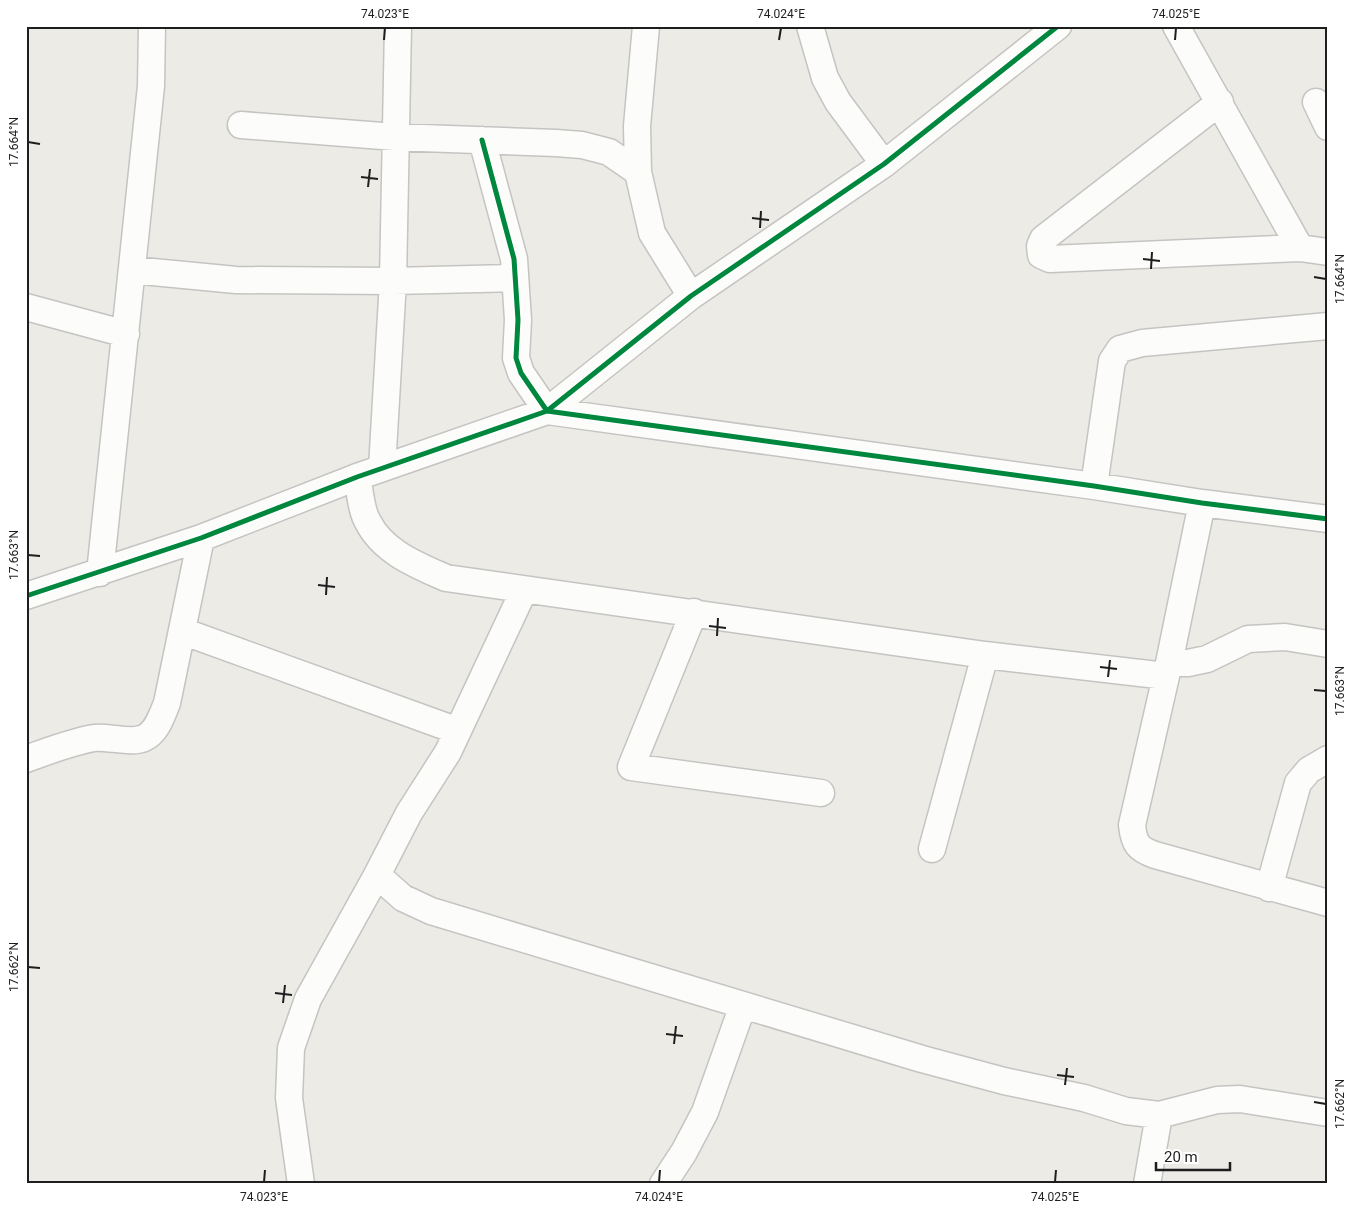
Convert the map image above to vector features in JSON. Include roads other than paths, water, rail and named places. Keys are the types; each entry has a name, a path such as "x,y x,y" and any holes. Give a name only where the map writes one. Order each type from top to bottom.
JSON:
{"street":[{"path":"100,573 151,86 152,26"},
{"path":"382,468 393,281 398,26"},
{"path":"646,26 637,126 638,172 652,233 691,296"},
{"path":"810,26 825,78 838,102 884,164"},
{"path":"26,596 201,538 357,477 546,411 691,296 884,164 1058,26"},
{"path":"1176,26 1300,248"},
{"path":"1220,102 1043,239 1040,246 1041,254 1050,259 1300,248 1328,252"},
{"path":"1316,102 1328,127"},
{"path":"240,125 396,137 556,142 582,145 608,152 638,172"},
{"path":"482,140 514,259 518,320 516,358 520,373 546,411 1328,519"},
{"path":"132,270 236,280 393,281 516,278"},
{"path":"26,308 126,334"},
{"path":"1094,486 1112,361 1120,349 1142,343 1328,326"},
{"path":"357,477 366,521 380,540 410,562 446,578 985,655 1167,669 1207,659 1248,639 1285,637 1328,644"},
{"path":"1202,503 1132,825 1134,839 1142,850 1155,856 1328,903"},
{"path":"26,759 72,743 96,738 117,740 144,738 157,727 167,703 201,538"},
{"path":"301,1184 289,1098 291,1048 308,999 409,813 448,752 524,590"},
{"path":"694,612 631,767 822,793"},
{"path":"182,631 458,731"},
{"path":"932,849 985,655"},
{"path":"1269,888 1298,783 1309,770 1328,759"},
{"path":"377,875 403,898 431,911 977,1074 1084,1098 1126,1111 1159,1115 1217,1100 1240,1099 1328,1113"},
{"path":"663,1184 684,1152 705,1112 743,1005"},
{"path":"1147,1184 1159,1115"}]}
